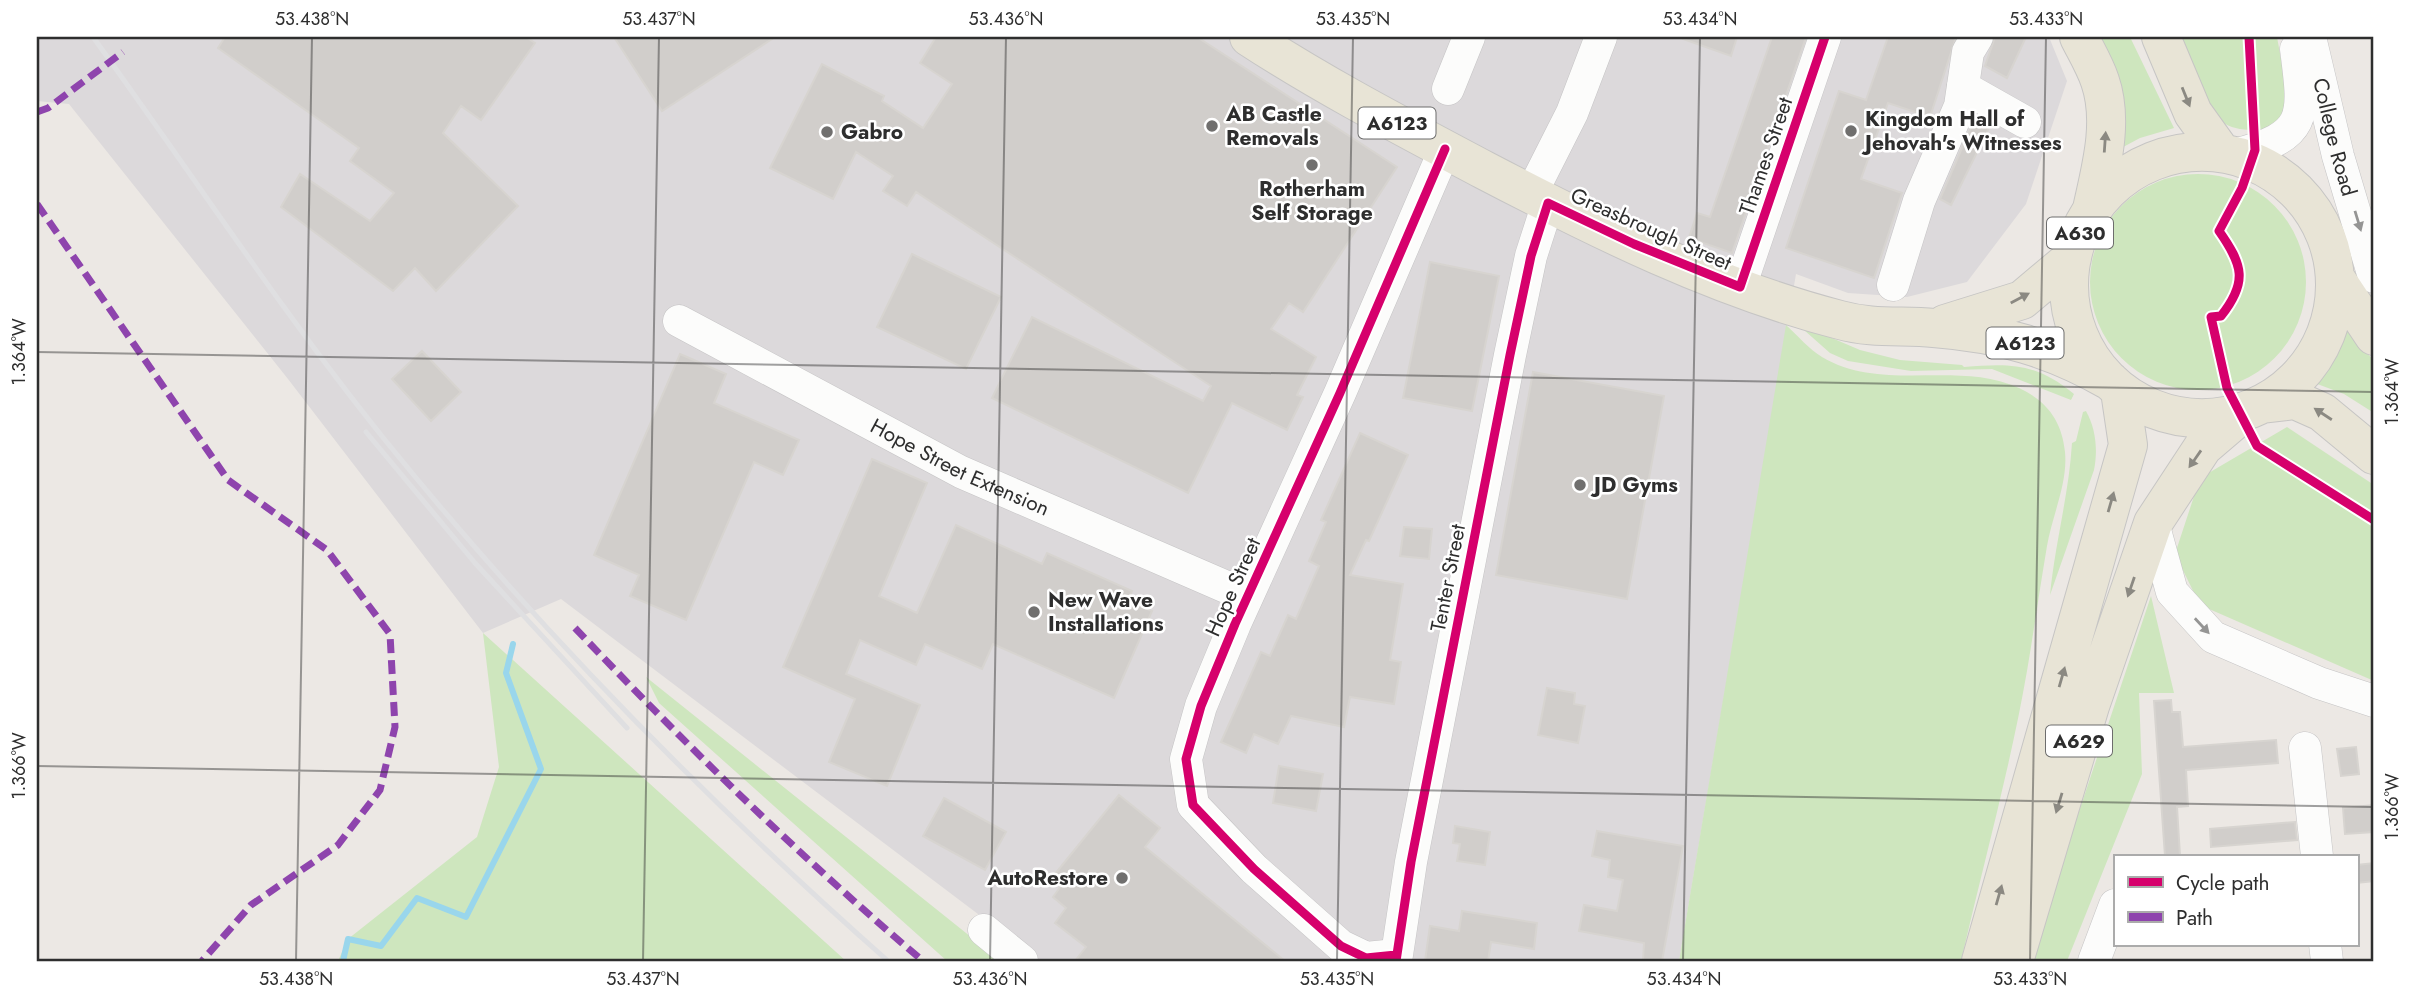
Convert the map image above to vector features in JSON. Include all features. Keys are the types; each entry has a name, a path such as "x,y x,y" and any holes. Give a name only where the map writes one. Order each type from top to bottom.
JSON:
{"main road":[{"name":"Greasbrough Street","path":"1249,37 1445,149 1540,199 1634,244 1740,287 1840,320 1887,328 1933,327 2007,337 2066,356 2115,386"},
{"name":"A630","path":"2079,37 2101,82 2106,117 2104,151 2092,209 2072,258 2070,298 2080,337 2092,360 2115,386 2157,410 2185,417 2215,418 2295,400 2322,412 2374,455"},
{"path":"2161,37 2193,113 2227,153"},
{"name":"A630","path":"2092,209 2117,182 2148,162 2184,152 2227,153 2263,165 2288,182 2309,204 2322,225 2332,254 2336,279 2330,319 2324,339 2309,365 2288,387 2253,408"},
{"name":"Greasbrough Street","path":"1933,327 2022,300 2072,258"},
{"name":"A630","path":"2336,279 2374,336"},
{"name":"A629","path":"1981,961 2128,445 2115,386"},
{"name":"A629","path":"2014,961 2090,706 2153,523 2203,447 2253,408"}],"street":[{"path":"1448,89 1469,37"},
{"name":"Tenter Street","path":"1396,958 1411,862 1540,199 1601,37"},
{"name":"Thames Street","path":"1740,287 1825,37"},
{"path":"1893,285 1919,201 1960,106 1968,52 1977,37"},
{"name":"College Road","path":"2227,153 2272,145 2291,131 2299,118 2300,84 2294,37"},
{"name":"College Road","path":"2309,37 2339,156 2374,277"},
{"path":"1963,87 2025,122"},
{"name":"Hope Street","path":"1396,958 1366,958 1341,946 1254,869 1193,805 1186,759 1201,706 1247,596 1445,149"},
{"name":"Hope Street Extension","path":"679,321 961,472 1247,596"},
{"path":"2153,523 2172,592 2213,637 2319,683 2374,701"},
{"path":"2305,748 2317,855"},
{"path":"2094,961 2114,908"},
{"path":"984,930 1022,961"}],"shaded area":[{"path":"37,37 2049,37 2067,81 2026,204 1967,282 1907,297 1848,293 1796,274 1679,961 1040,961 561,599 483,633 288,379 69,104 37,101"}],"green space":[{"path":"2087,37 2130,37 2174,128 2140,138 2112,153"},
{"path":"2177,37 2277,37 2287,92 2286,112 2269,129 2238,129 2226,125 2214,114 2202,93"},
{"path":"2198,174 2239,182 2258,192 2274,206 2288,222 2298,241 2306,282 2298,323 2288,342 2274,358 2258,372 2239,382 2198,390 2157,382 2138,372 2122,358 2108,342 2098,323 2090,282 2098,241 2108,222 2122,206 2138,192 2157,182"},
{"path":"1786,325 1817,354 1845,368 1895,375 1971,376 2019,388 2038,399 2051,413 2063,441 2064,476 2049,535 2020,708 1961,961 1679,961"},
{"path":"2343,325 2374,361 2374,413 2344,394 2312,382 2331,355"},
{"path":"1806,327 1860,350 1900,360 1964,367 2022,367 2047,376 2074,394 2071,400 1992,369 1911,371 1848,361 1830,353 1804,330"},
{"path":"2086,411 2095,440 2094,470 2050,595 2072,443 2076,441 2083,412"},
{"path":"2287,427 2374,485 2374,681 2200,605 2175,554 2200,478"},
{"path":"2151,596 2174,693 2139,693 2142,774 2067,961 2029,961"},
{"path":"483,633 846,961 338,961 348,939 477,837 499,767"},
{"path":"646,677 1001,961 947,961 659,703"}],"building":[{"path":"225,37 526,37 535,43 481,120 461,106 443,133 518,206 436,291 415,268 393,291 281,207 300,174 370,221 394,193 350,161 359,148 218,48"},
{"path":"614,37 775,37 662,111"},
{"path":"936,37 1197,37 1397,167 1303,312 1289,303 1271,329 1316,357 1297,395 1303,397 1287,430 1232,403 1188,493 992,398 1032,317 1203,401 1211,386 916,192 907,206 883,191 893,176 856,152 833,199 770,168 822,64 884,96 882,101 923,128 952,84 920,63"},
{"path":"1737,37 1731,56 1683,39"},
{"path":"1772,37 1806,37 1732,253 1689,238 1697,213 1710,217"},
{"path":"1888,37 1956,37 1930,117 1888,103 1861,179 1902,193 1874,278 1786,248 1839,91 1866,100"},
{"path":"1995,37 2026,37 2007,78 1985,66"},
{"path":"1975,118 1990,126 1951,205 1940,199"},
{"path":"912,254 1001,297 966,369 877,327"},
{"path":"1430,262 1499,276 1472,411 1403,398"},
{"path":"422,351 461,392 431,421 392,379"},
{"path":"680,354 726,374 714,403 799,440 783,475 754,462 686,620 630,596 639,575 594,555"},
{"name":"JD Gyms","path":"1533,372 1664,396 1627,599 1496,575"},
{"path":"1360,433 1408,455 1369,541 1366,540 1350,575 1403,584 1390,660 1401,662 1394,704 1350,697 1344,727 1291,716 1278,744 1254,734 1246,753 1221,742 1261,652 1270,656 1288,615 1296,619 1319,566 1309,561 1326,522 1321,520"},
{"path":"872,459 927,483 879,596 917,613 956,525 1042,564 1047,553 1132,591 1128,601 1152,611 1114,698 993,644 982,669 925,644 916,665 860,640 846,674 920,705 887,786 829,762 855,699 783,667"},
{"path":"1404,527 1432,529 1429,559 1400,556"},
{"path":"1547,688 1575,693 1574,704 1585,706 1578,743 1538,735"},
{"path":"2171,700 2172,712 2180,712 2183,747 2276,740 2278,763 2186,770 2188,806 2177,807 2180,855 2165,855 2154,701"},
{"path":"2356,747 2359,774 2341,776 2337,749"},
{"path":"1279,766 1323,774 1316,811 1273,803"},
{"name":"AutoRestore","path":"1119,795 1160,828 1145,847 1285,961 1075,961 1086,947 1055,923 1066,908 1053,897 1064,882 1055,874"},
{"path":"944,798 1006,832 985,870 923,836"},
{"path":"2374,805 2374,832 2345,834 2343,808"},
{"path":"2295,822 2297,840 2211,847 2210,829"},
{"path":"1455,826 1490,832 1485,865 1457,861 1460,844 1453,843"},
{"path":"1597,831 1683,846 1662,961 1643,961 1644,943 1579,931 1584,905 1617,911 1623,880 1608,877 1610,860 1592,856"},
{"path":"2374,863 2374,881 2358,883 2358,865"},
{"path":"1462,911 1537,923 1534,949 1491,942 1488,961 1425,961 1430,926 1459,931"}],"waterway":[{"path":"343,961 348,939 381,946 417,898 466,917 541,769 506,673 513,644"}],"railway":[{"path":"93,37 309,341 443,510 563,645 689,775 754,839 888,961"},
{"path":"366,432 475,563 627,728"}],"marked path":[{"path":"37,112 48,108 123,52"},
{"path":"37,204 228,480 327,550 390,634 395,727 380,790 338,845 251,905 202,961"},
{"path":"575,628 744,799 832,882 923,961"}],"cycle path":[{"path":"1396,961 1411,862 1510,355 1531,256 1548,203 1634,244 1740,287 1825,37"},
{"path":"2249,37 2255,150 2242,188 2219,231 2237,264 2239,283 2230,304 2221,316 2211,317 2227,388 2257,446 2374,520"},
{"path":"1396,955 1366,958 1341,946 1254,869 1193,805 1186,759 1201,706 1235,624 1340,393 1445,149"}],"place":[{"name":"AB Castle Removals","path":"1212,126"},
{"name":"Kingdom Hall of Jehovah's Witnesses","path":"1851,131"},
{"name":"Gabro","path":"827,132"},
{"name":"Rotherham Self Storage","path":"1312,165"},
{"name":"JD Gyms","path":"1580,485"},
{"name":"New Wave Installations","path":"1034,612"},
{"name":"AutoRestore","path":"1122,878"}]}
